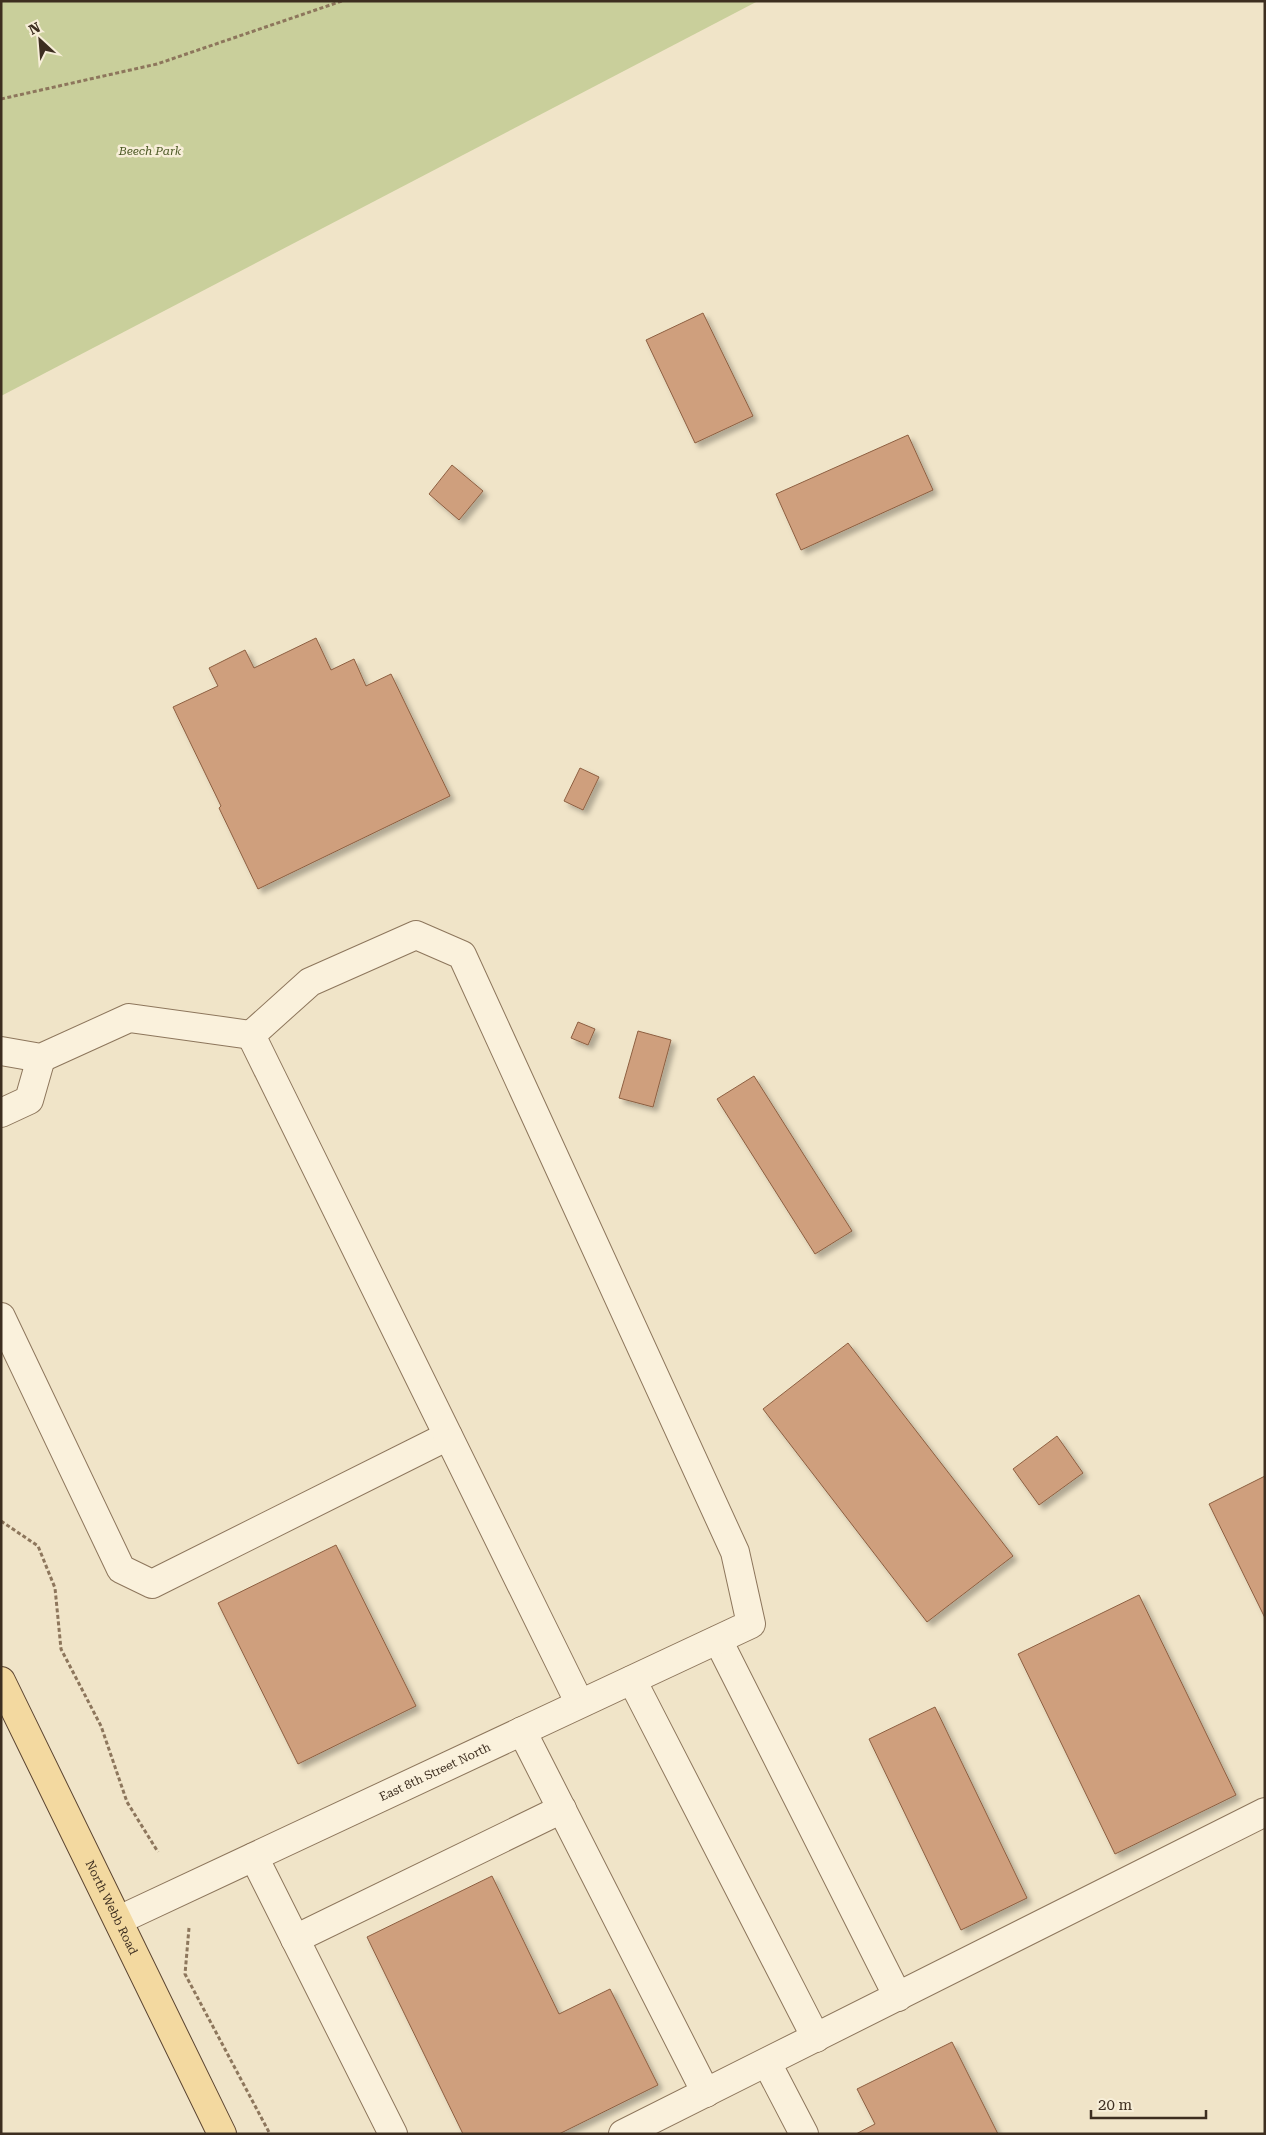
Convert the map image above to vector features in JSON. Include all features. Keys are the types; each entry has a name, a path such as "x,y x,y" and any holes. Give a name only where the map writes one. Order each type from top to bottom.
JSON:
{"main road":[{"name":"North Webb Road","path":"1,1681 222,2134"}],"street":[{"name":"East 8th Street North","path":"119,1920 751,1624 736,1552 462,955 416,936 310,982 251,1035"},
{"path":"1,1052 41,1058 129,1018 251,1035 580,1704"},
{"path":"1,1114 29,1100 41,1058"},
{"path":"1,1317 122,1568 152,1584 448,1436"},
{"path":"718,1640 898,1997"},
{"path":"632,1680 816,2038"},
{"path":"522,1731 706,2093"},
{"path":"295,1939 562,1809"},
{"path":"623,2134 1265,1812"},
{"path":"254,1857 393,2134"},
{"path":"767,2063 804,2134"}],"path":[{"path":"1,99 157,64 342,1"},
{"path":"1,1521 38,1546 55,1588 61,1649 101,1726 127,1802 158,1852"},
{"path":"189,1928 186,1974 270,2134"}],"green space":[{"name":"Beech Park","path":"1,1 758,1 1,396"}],"building":[{"path":"703,313 753,416 695,443 646,340"},
{"path":"908,435 933,490 801,550 776,494"},
{"path":"452,465 483,491 459,520 429,494"},
{"path":"316,638 331,670 354,659 366,686 391,674 450,796 258,889 219,808 221,806 173,707 218,686 209,668 245,650 254,668"},
{"path":"580,768 599,777 583,810 564,801"},
{"path":"578,1022 595,1029 588,1045 571,1038"},
{"path":"638,1031 671,1040 653,1107 619,1098"},
{"path":"754,1076 852,1231 815,1254 717,1099"},
{"path":"848,1343 1013,1556 927,1622 763,1409"},
{"path":"1057,1436 1083,1473 1039,1505 1013,1469"},
{"path":"1265,1476 1265,1618 1209,1504"},
{"path":"336,1545 416,1706 298,1764 218,1603"},
{"path":"1139,1595 1236,1795 1115,1854 1018,1654"},
{"path":"935,1707 1027,1898 961,1930 869,1739"},
{"path":"492,1876 559,2014 610,1989 658,2085 559,2134 463,2134 367,1937"},
{"path":"952,2042 998,2134 856,2134 875,2124 857,2089"}]}
